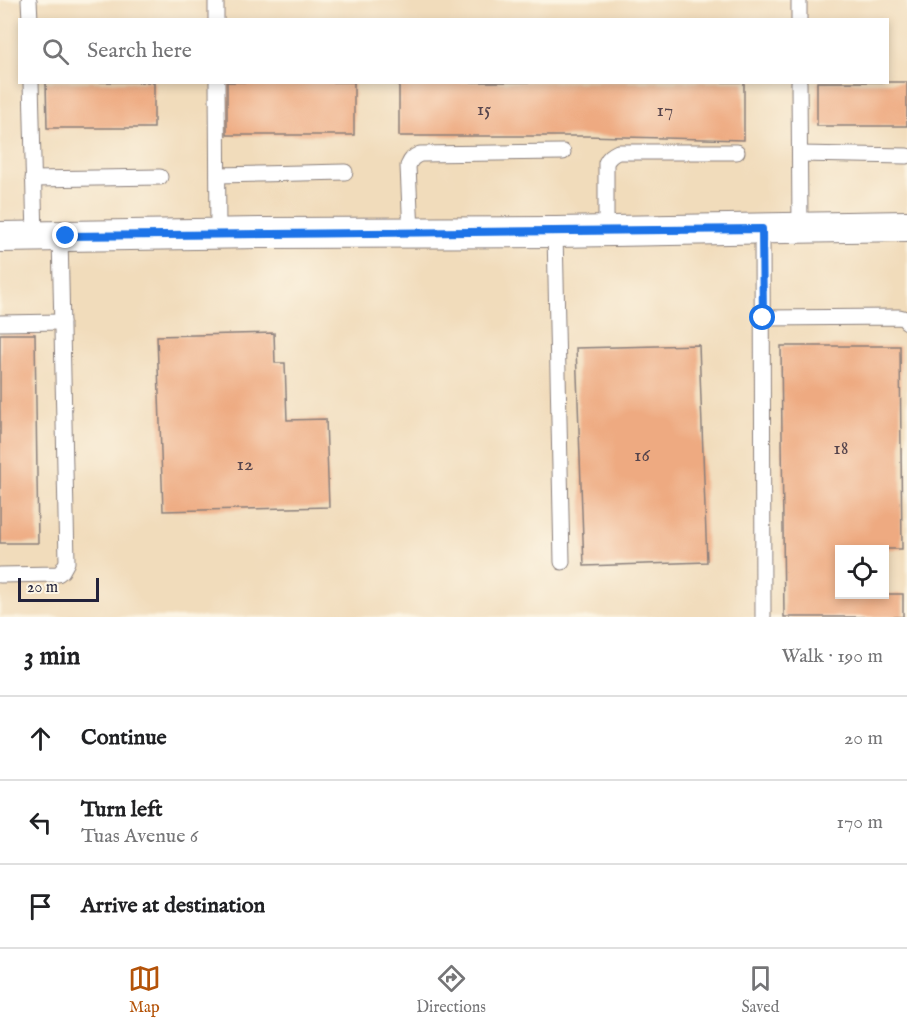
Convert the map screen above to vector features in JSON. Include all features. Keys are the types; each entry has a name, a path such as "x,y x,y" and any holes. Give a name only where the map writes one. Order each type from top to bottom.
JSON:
{"street":[{"path":"0,237 907,226"}],"lane":[{"path":"29,0 30,18"},
{"path":"216,0 216,18"},
{"path":"799,0 800,18"},
{"path":"0,575 58,574 65,568 67,562 62,322 47,236 33,179 31,84"},
{"path":"217,84 218,235"},
{"path":"800,84 800,228"},
{"path":"411,233 408,166 414,157 420,154 563,152"},
{"path":"606,231 606,163 613,155 618,152 737,152"},
{"path":"800,154 907,156"},
{"path":"218,176 345,172"},
{"path":"33,179 160,177"},
{"path":"762,229 763,617"},
{"path":"555,232 562,562"},
{"path":"763,318 899,317 907,322"},
{"path":"0,323 62,322"}],"building":[{"path":"907,82 907,126 817,126 817,84"},
{"path":"46,84 154,84 154,128 47,128"},
{"path":"227,84 354,84 354,135 227,135"},
{"path":"399,84 744,84 744,140 585,136 399,136"},
{"path":"274,333 275,363 285,363 287,420 326,419 329,507 163,511 157,336"},
{"path":"0,334 35,334 38,543 0,543"},
{"path":"699,345 707,562 584,566 576,348"},
{"path":"781,346 900,346 902,549 889,549 889,545 835,545 835,599 889,599 889,594 903,594 903,617 784,617"}],"route":[{"path":"66,236 762,229 763,318"}]}
